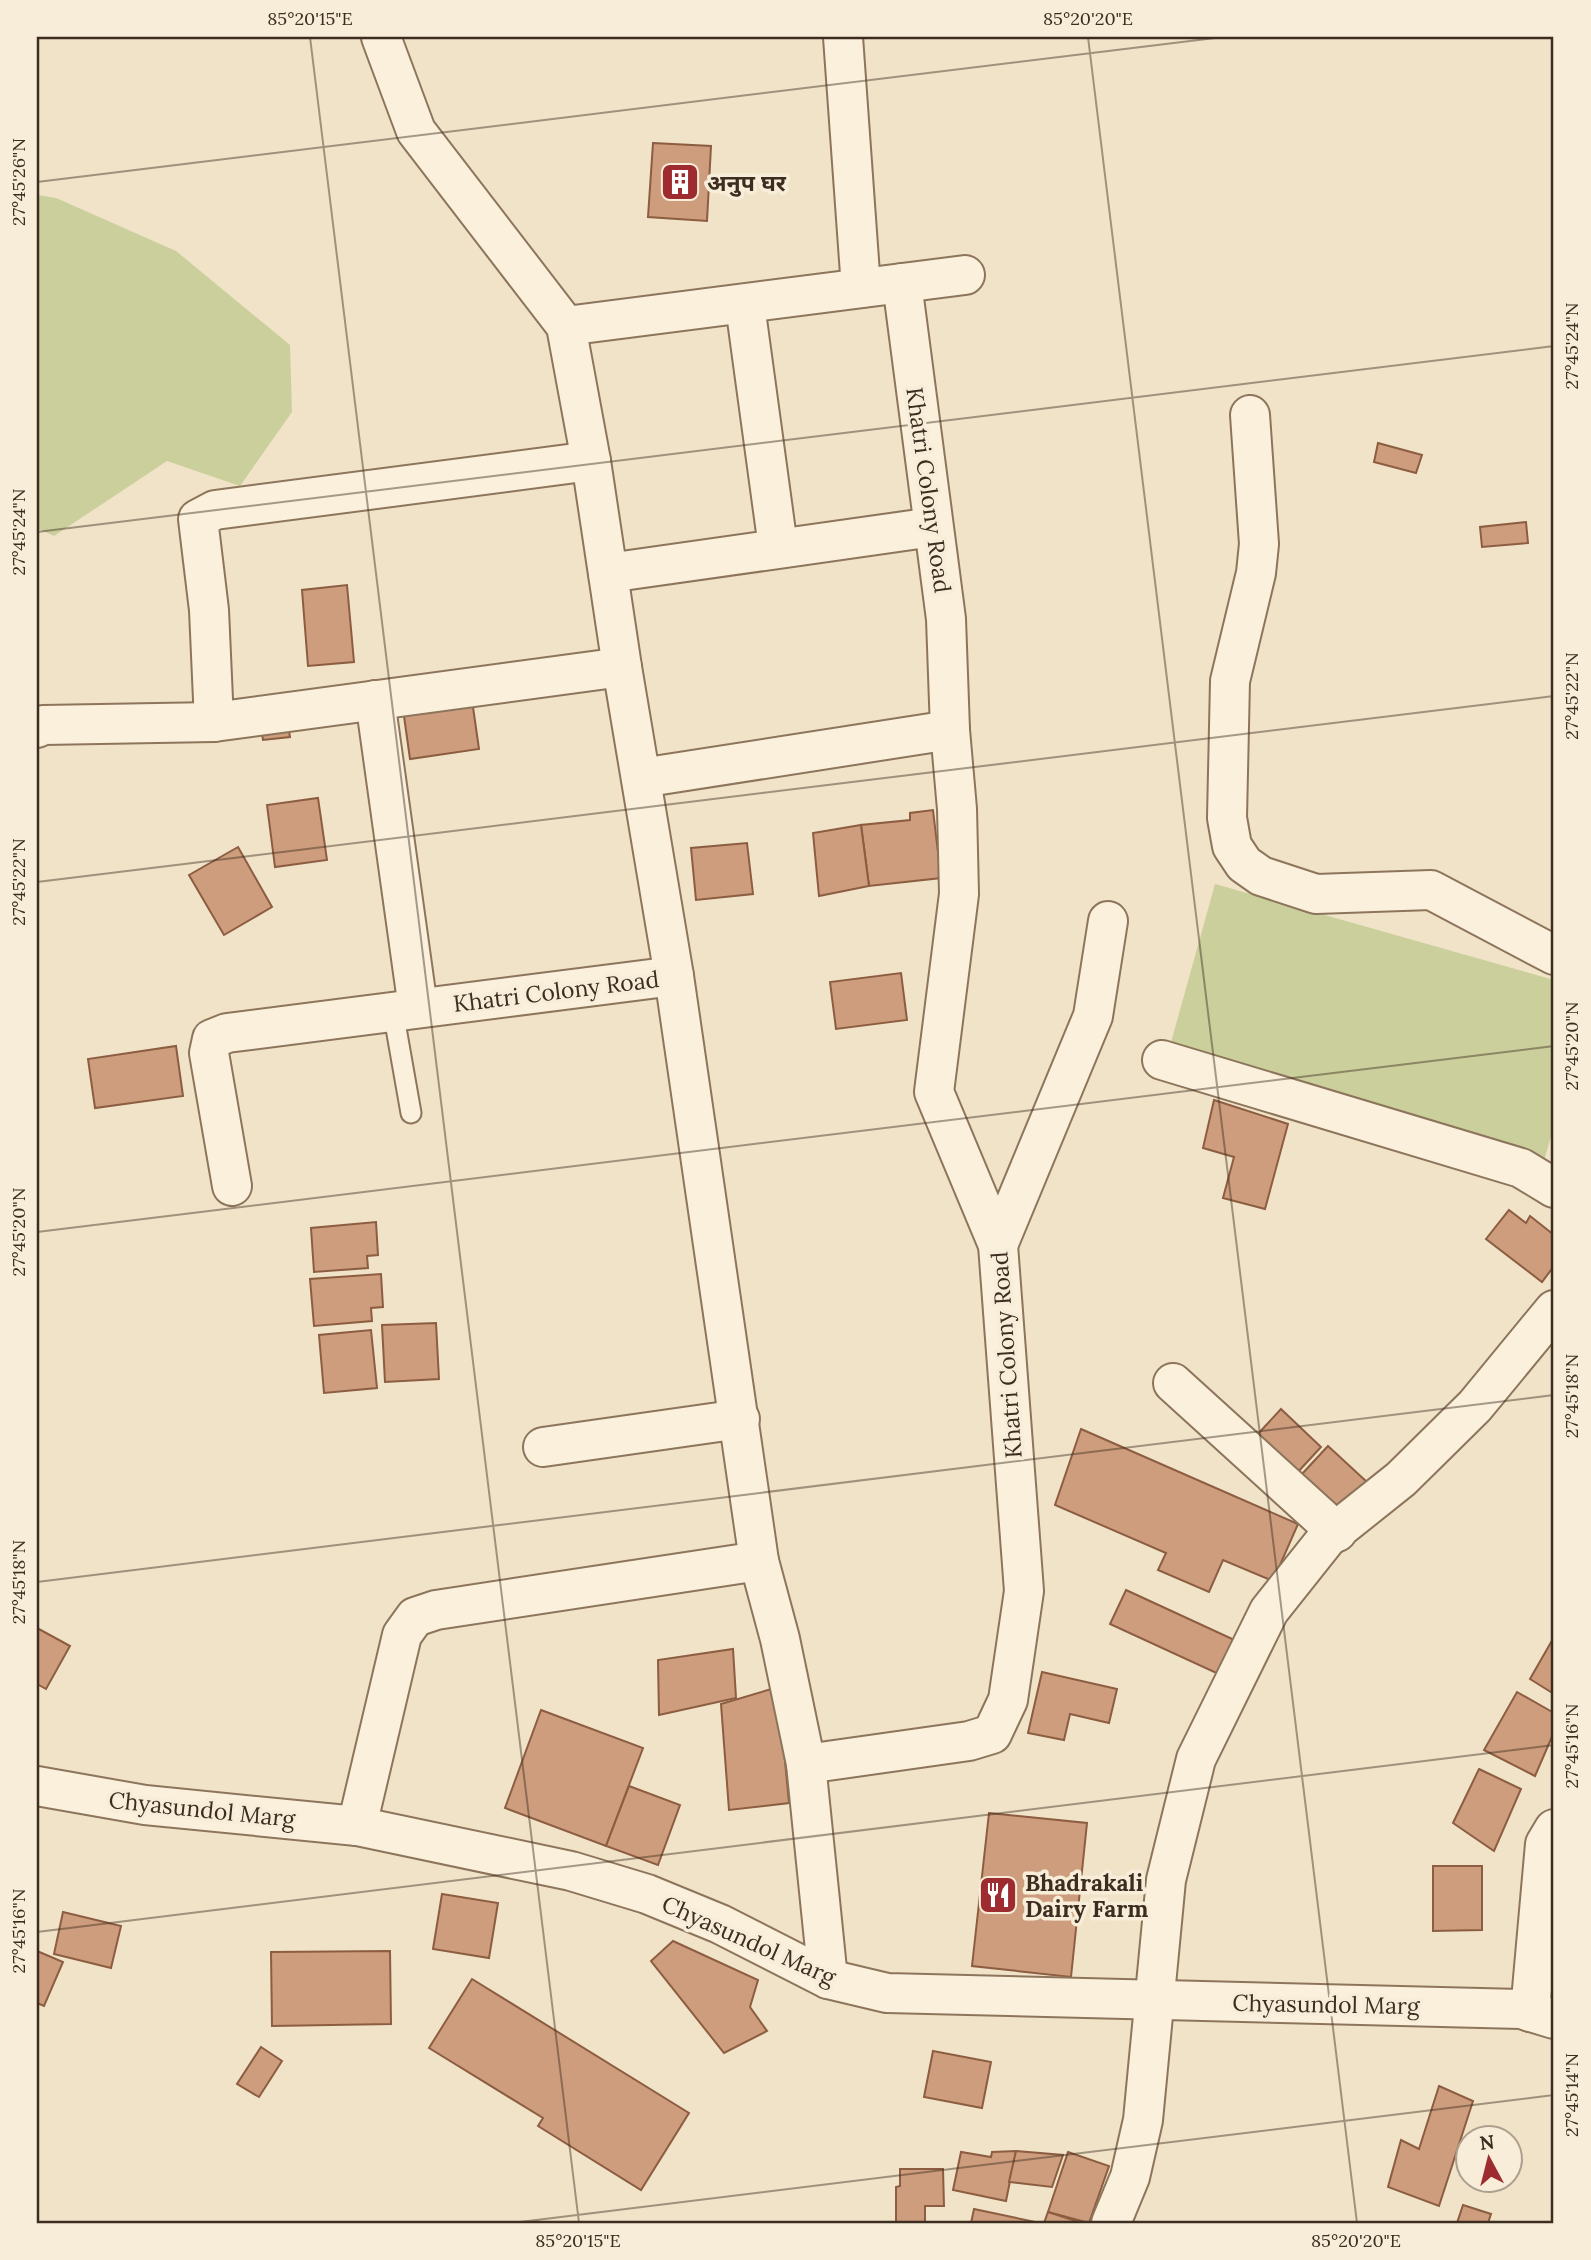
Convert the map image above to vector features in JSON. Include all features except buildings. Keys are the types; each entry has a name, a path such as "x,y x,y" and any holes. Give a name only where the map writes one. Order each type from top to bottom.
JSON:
{"street":[{"path":"381,37 416,131 566,326 965,275"},
{"path":"843,37 861,288"},
{"name":"Khatri Colony Road","path":"806,1765 969,1741 992,1734 1008,1700 1024,1591 999,1245 934,1092 959,894 957,809 950,730 946,619 902,284"},
{"path":"745,305 778,547"},
{"name":"Khatri Colony Road","path":"232,1186 209,1053 212,1039 227,1032 674,976 622,667 591,461 566,326"},
{"path":"1250,415 1259,544 1256,572 1230,681 1227,818 1232,846 1244,864 1261,876 1316,894 1431,890 1554,955"},
{"path":"214,722 209,610 198,519 215,510 591,461"},
{"path":"608,573 933,527"},
{"path":"37,728 43,725 214,722 622,667"},
{"path":"375,700 405,1009"},
{"path":"641,778 950,730"},
{"path":"999,1245 1093,1016 1108,921"},
{"path":"674,976 759,1561 780,1639 806,1765 828,1979"},
{"path":"1162,1060 1521,1168 1554,1188"},
{"path":"1111,2223 1130,2177 1143,2120 1166,1880 1196,1759 1269,1611 1327,1538 1401,1479 1475,1406 1554,1310"},
{"path":"1174,1383 1337,1532"},
{"path":"543,1447 740,1419"},
{"path":"357,1826 402,1635 415,1617 436,1610 759,1561"},
{"name":"Chyasundol Marg","path":"37,1786 145,1805 357,1826 571,1871 648,1894 720,1924 828,1979 887,1993 1521,2009 1542,2016"},
{"path":"1542,2016 1551,1839"}],"lane":[{"path":"405,1009 411,1113"}],"green space":[{"path":"37,195 56,198 176,251 290,345 292,412 240,486 167,461 54,536 37,528"},
{"path":"1215,884 1554,980 1554,1126 1544,1161 1170,1046"}],"place":[{"name":"अनुप घर","path":"680,182"},
{"name":"Bhadrakali Dairy Farm","path":"998,1895"}]}
